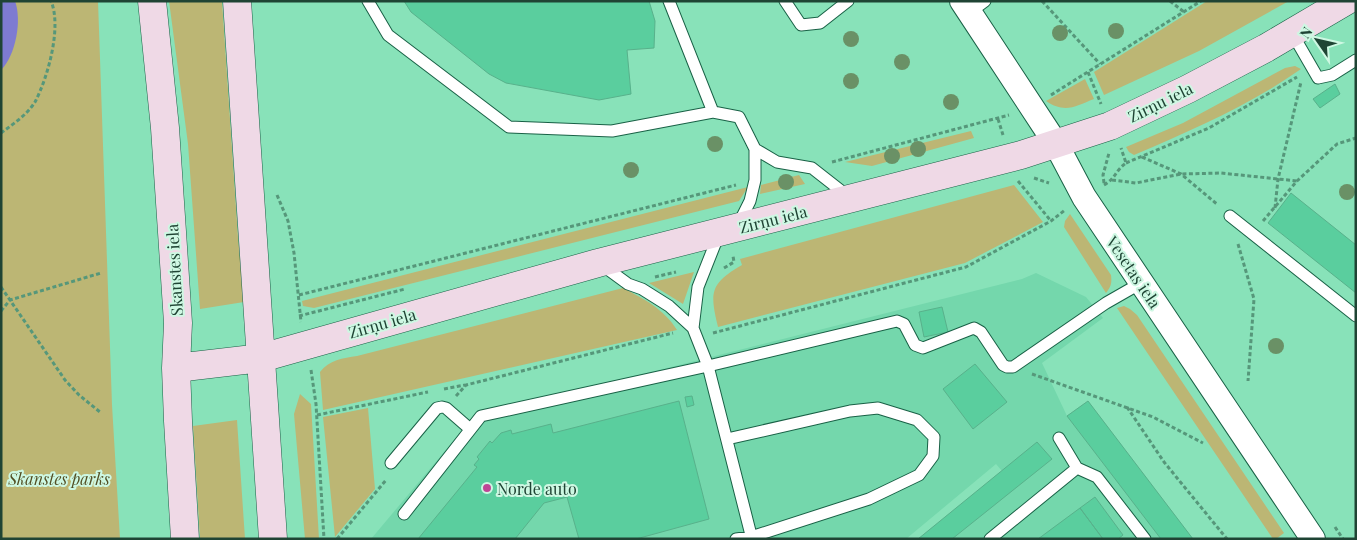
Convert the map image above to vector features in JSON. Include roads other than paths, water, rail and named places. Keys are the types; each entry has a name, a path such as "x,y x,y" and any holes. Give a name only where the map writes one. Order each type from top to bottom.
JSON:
{"main road":[{"name":"Skanstes iela","path":"152,1 165,128 178,323 176,368 185,539"},
{"path":"237,1 273,539"},
{"name":"Zirņu iela","path":"176,368 261,358 598,263 1009,159 1100,130 1188,89 1292,33 1345,1"}],"street":[{"name":"Vesetas iela","path":"972,5 1056,144 1084,197 1313,539"}],"lane":[{"path":"368,1 388,35 509,127 612,131 713,112 738,117 754,149 755,180 750,201 728,230 698,287 695,332"},
{"path":"669,1 713,112"},
{"path":"785,1 801,25 820,22 848,1"},
{"path":"1292,33 1318,78 1332,75 1356,60"},
{"path":"754,149 777,162 812,168 851,199"},
{"path":"1230,216 1356,316"},
{"path":"598,263 628,284 642,289 669,306 695,332 708,366 751,538"},
{"path":"404,514 481,416 708,366 896,321 904,324 915,345 923,348 974,328 977,329 1003,365 1013,367 1106,303 1141,283"},
{"path":"390,463 438,408 446,408 470,430"},
{"path":"727,438 850,410 878,408 917,420 934,438 933,456 919,475 869,499 751,538 736,539"},
{"path":"1059,438 1077,468 1097,477 1145,539"},
{"path":"990,539 1077,468"}],"place":[{"name":"Norde auto","path":"487,488"}],"park label":[{"name":"Skanstes parks","path":"59,478"}]}
